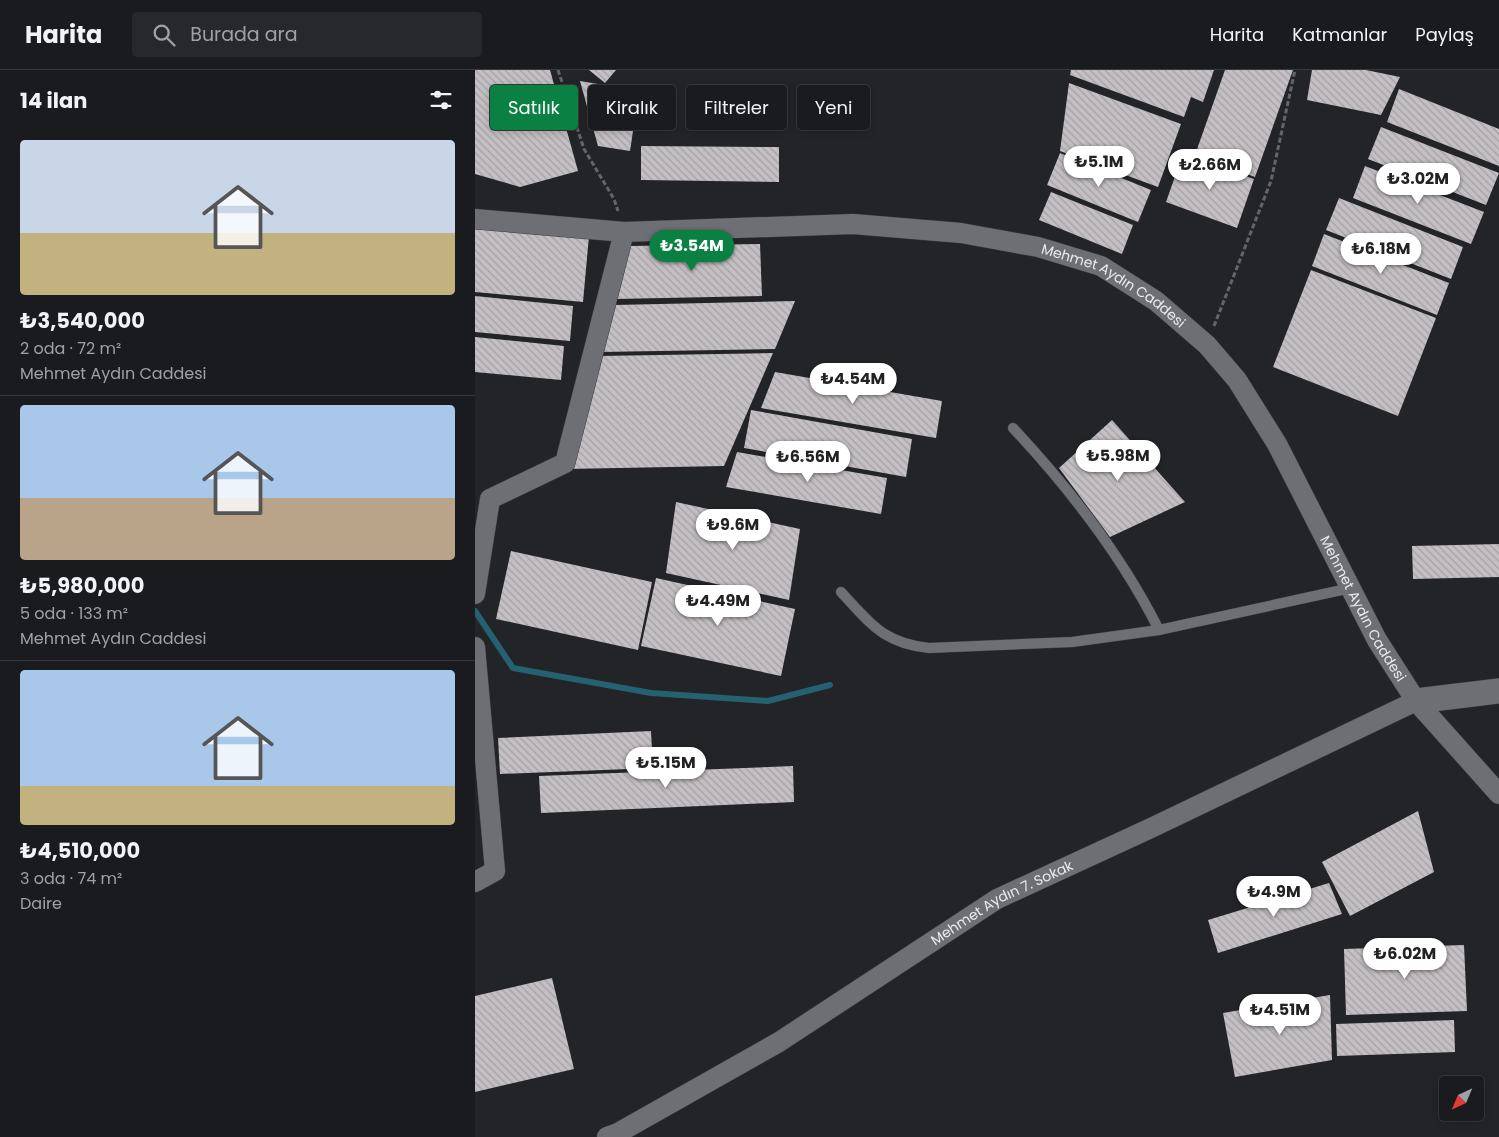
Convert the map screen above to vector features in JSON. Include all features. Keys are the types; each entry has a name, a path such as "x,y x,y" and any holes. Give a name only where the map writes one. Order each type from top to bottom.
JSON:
{"street":[{"name":"Mehmet Aydın Caddesi","path":"475,218 624,232 853,224 961,233 1038,246 1101,266 1156,301 1207,345 1237,380 1277,444 1377,640 1416,701 1499,794"},
{"path":"475,594 490,499 565,464 624,232"},
{"path":"475,648 495,871 475,882"},
{"path":"1416,701 1499,690"},
{"name":"Mehmet Aydın 7. Sokak","path":"607,1137 619,1133 779,1042 997,898 1151,828 1416,701"}],"lane":[{"path":"1013,428 1071,494 1141,595 1159,630"},
{"path":"841,592 869,622 897,642 929,648 1072,642 1159,630 1351,588"}],"path":[{"path":"558,70 584,149 614,199 624,232"},
{"path":"1207,345 1271,181 1295,70"}],"building":[{"path":"475,70 550,70 554,85 490,85 490,130 567,130 578,171 520,187 475,174"},
{"path":"589,70 616,70 605,83"},
{"path":"1071,70 1214,70 1203,102 1191,97 1184,117 1070,75"},
{"path":"1225,70 1293,70 1255,177 1195,155"},
{"path":"1312,70 1366,70 1400,77 1381,115 1307,100"},
{"path":"580,81 604,85 588,85 588,110"},
{"path":"1069,83 1181,124 1158,187 1060,151"},
{"path":"1399,89 1499,129 1499,166 1387,122"},
{"path":"1381,127 1499,173 1486,205 1368,159"},
{"path":"594,130 633,130 630,151 598,146"},
{"path":"641,146 779,147 779,182 641,180"},
{"path":"1060,153 1151,190 1138,222 1047,185"},
{"path":"1183,154 1254,179 1237,228 1166,202"},
{"path":"1365,166 1484,212 1471,244 1353,198"},
{"path":"1051,192 1133,225 1122,254 1039,220"},
{"path":"1339,198 1463,247 1451,279 1326,230"},
{"path":"475,225 589,236 583,302 475,292"},
{"path":"1324,234 1449,283 1437,315 1312,266"},
{"path":"760,244 762,296 615,299 630,246"},
{"path":"1311,270 1436,318 1398,416 1273,367"},
{"path":"475,296 573,306 570,341 475,332"},
{"path":"795,301 775,349 600,352 614,305"},
{"path":"475,337 564,346 561,380 475,372"},
{"path":"773,353 724,466 566,469 599,356"},
{"path":"775,372 942,401 936,438 761,408"},
{"path":"751,410 912,439 906,477 744,448"},
{"path":"1112,420 1185,502 1110,537 1059,468"},
{"path":"737,452 887,478 881,514 726,487"},
{"path":"676,502 800,529 789,600 666,573"},
{"path":"1499,544 1499,577 1413,579 1412,546"},
{"path":"511,551 652,582 638,650 496,619"},
{"path":"656,578 795,609 781,676 641,646"},
{"path":"651,731 653,768 500,774 498,738"},
{"path":"793,766 794,802 541,813 539,776"},
{"path":"1418,811 1434,872 1350,916 1322,862"},
{"path":"1329,883 1342,914 1218,953 1208,920"},
{"path":"1464,945 1467,1011 1346,1015 1344,949"},
{"path":"552,978 574,1069 475,1092 475,996"},
{"path":"1330,995 1332,1060 1235,1077 1223,1013"},
{"path":"1454,1020 1455,1052 1337,1056 1336,1024"}],"waterway":[{"path":"475,611 513,668 651,693 768,701 830,685"}]}
